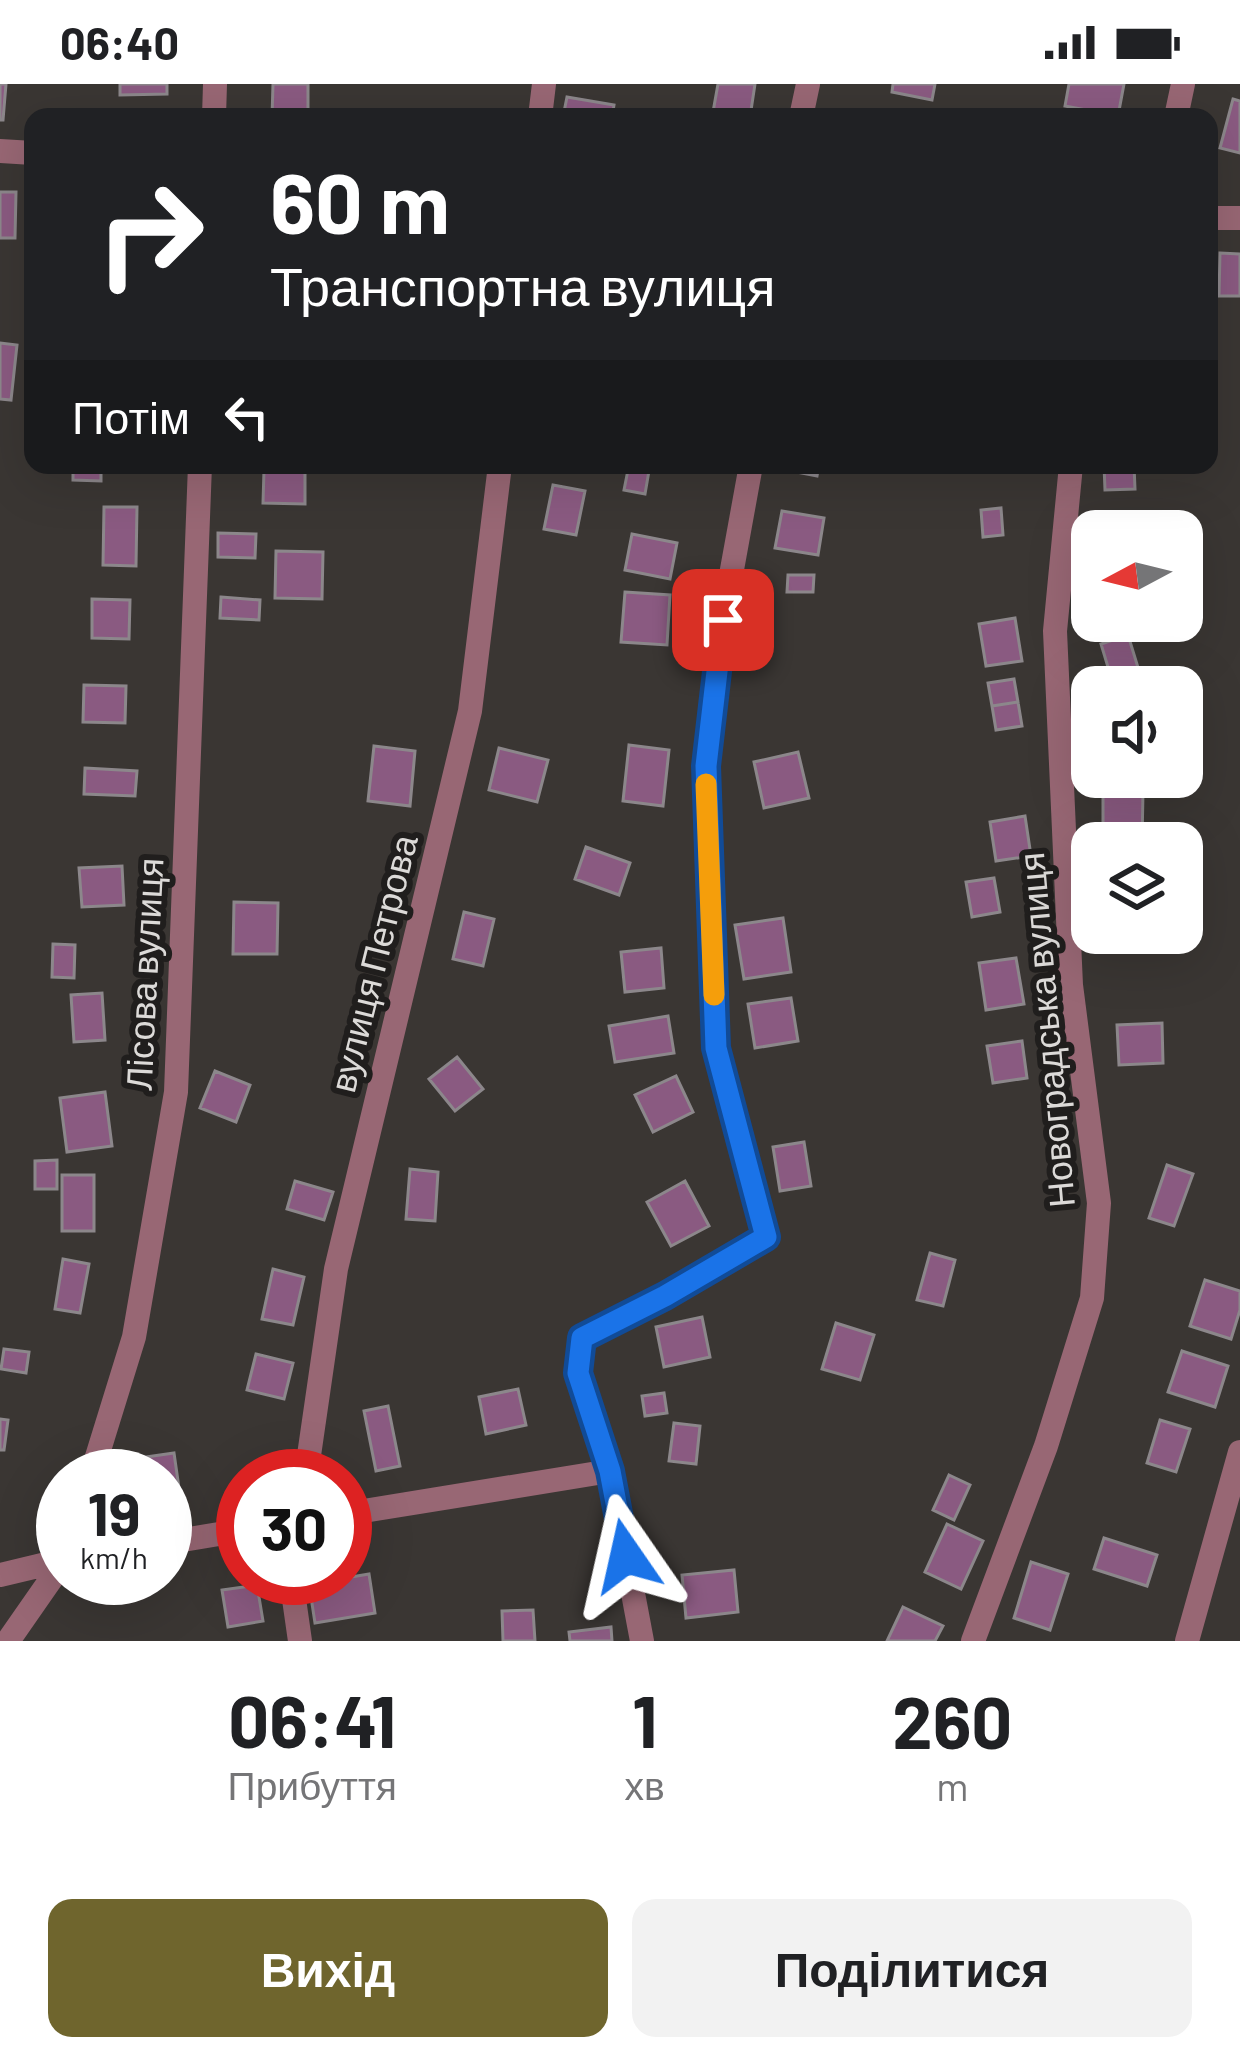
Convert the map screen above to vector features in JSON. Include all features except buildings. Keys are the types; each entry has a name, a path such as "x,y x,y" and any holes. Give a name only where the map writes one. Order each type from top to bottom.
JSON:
{"street":[{"name":"Лісова вулиця","path":"99,1449 134,1337 176,1092 200,474"},
{"name":"вулиця Петрова","path":"310,1449 336,1269 470,711 499,474"},
{"path":"642,1641 610,1471 578,1373 582,1338 766,1237 716,1048 706,766 723,620 749,474"},
{"name":"Новоградська вулиця","path":"973,1641 1046,1446 1092,1298 1099,1203 1071,985 1055,631 1070,474"},
{"path":"1187,1641 1240,1452"},
{"path":"372,1510 610,1471"},
{"path":"0,1575 36,1567"},
{"path":"8,1641 36,1600"},
{"path":"295,1605 300,1641"}],"slow traffic":[{"path":"706,784 714,995"}],"route":[{"path":"626,1556 610,1471 578,1373 582,1338 766,1237 716,1048 706,766 723,620"}]}
